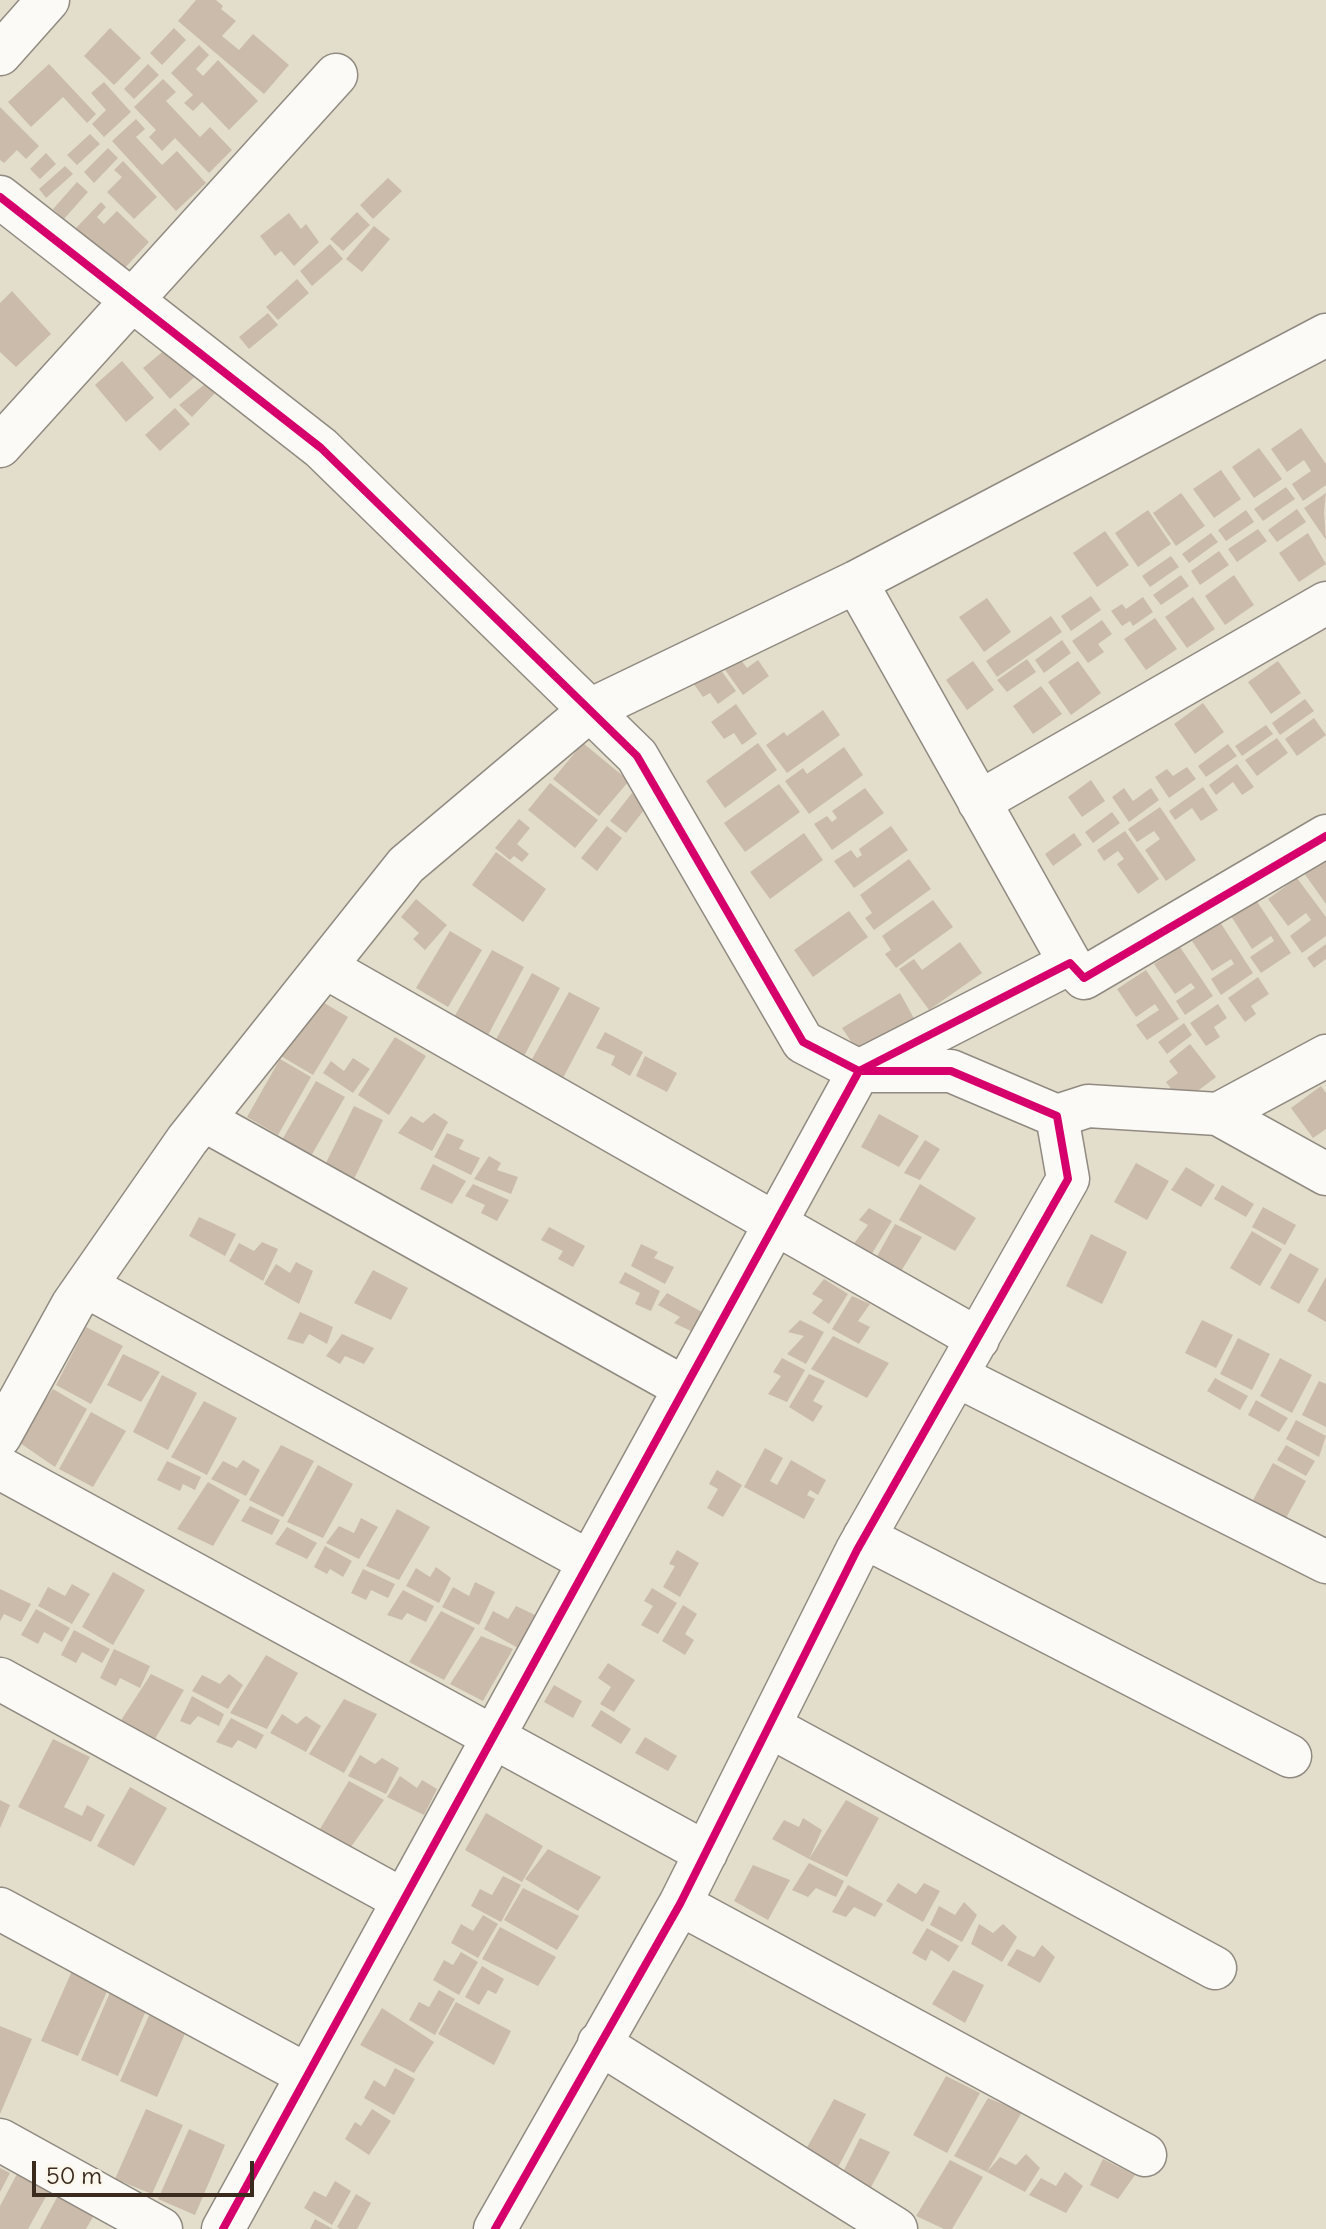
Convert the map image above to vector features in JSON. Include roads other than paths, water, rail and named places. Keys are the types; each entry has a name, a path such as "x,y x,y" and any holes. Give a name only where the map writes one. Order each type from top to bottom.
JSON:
{"street":[{"path":"0,54 48,0"},
{"path":"0,446 336,75"},
{"path":"0,197 321,448 637,756 803,1042 859,1071 951,1071 1057,1116 1088,1106 1218,1114 1326,1174"},
{"path":"0,1436 86,1286 204,1120 406,865 590,710 856,582 1326,335"},
{"path":"856,582 1070,963 1084,978 1326,836"},
{"path":"979,802 1326,603"},
{"path":"223,2229 773,1222 859,1071 1070,963"},
{"path":"325,967 978,1339"},
{"path":"1218,1114 1326,1056"},
{"path":"500,2227 599,2043 680,1904 864,1537 1068,1179 1057,1116"},
{"path":"204,1120 683,1387"},
{"path":"86,1286 588,1561"},
{"path":"957,1376 1326,1562"},
{"path":"0,1468 706,1853"},
{"path":"864,1537 1290,1756"},
{"path":"0,1679 403,1900"},
{"path":"769,1726 1215,1968"},
{"path":"680,1904 1145,2155"},
{"path":"0,1909 307,2075"},
{"path":"599,2043 896,2229"},
{"path":"0,2140 161,2229"}]}
